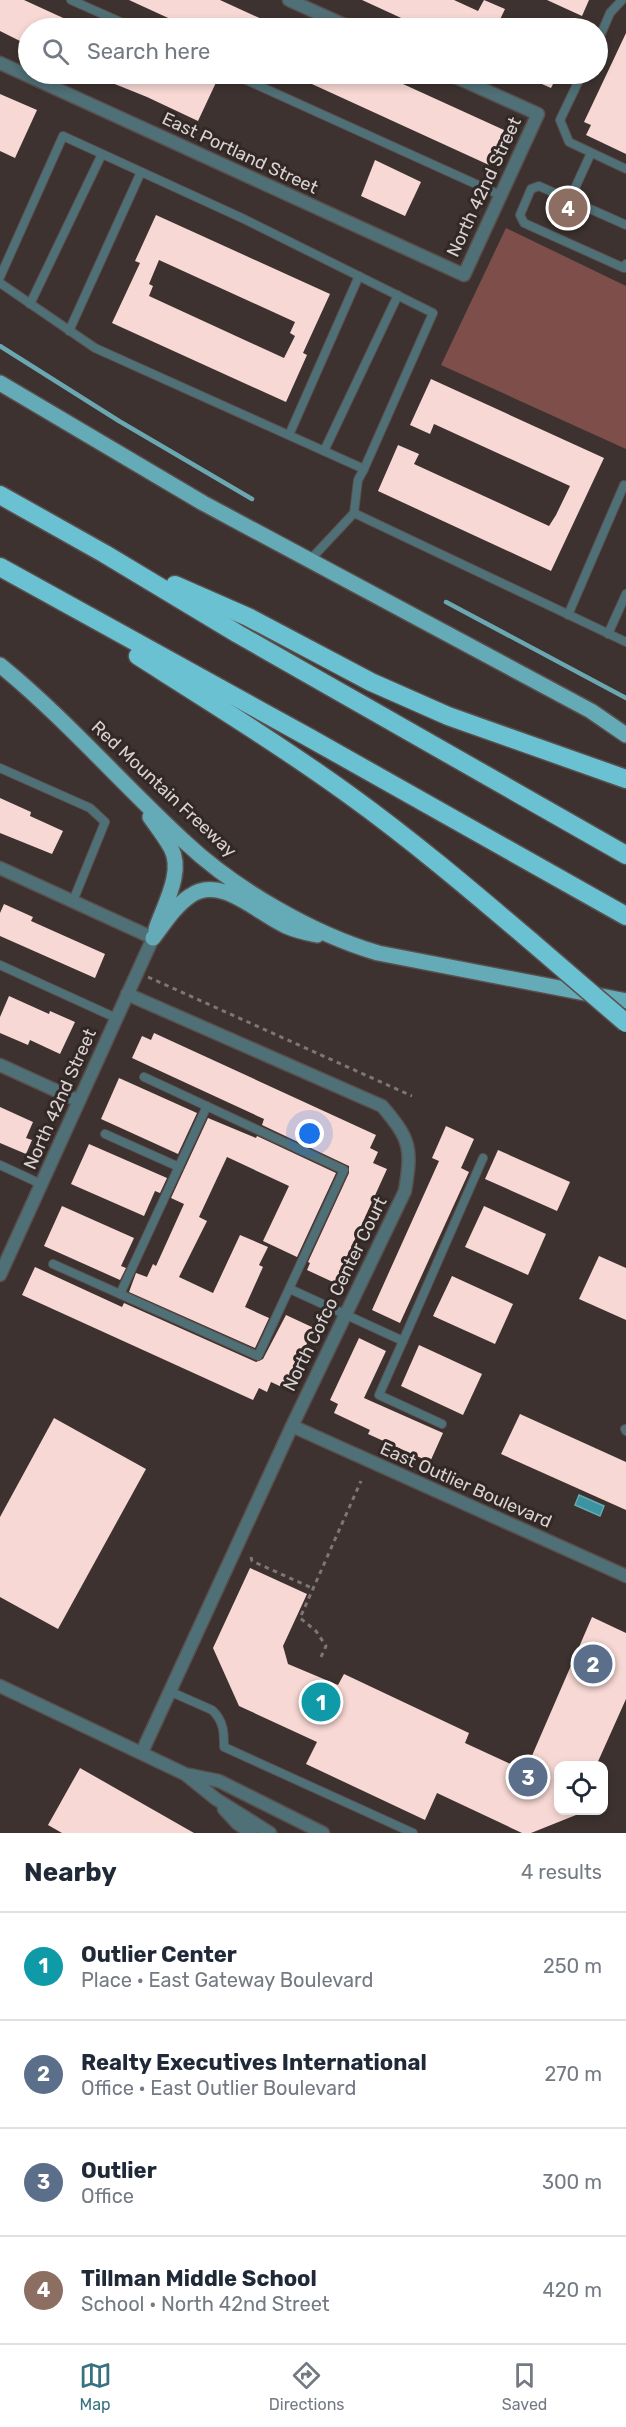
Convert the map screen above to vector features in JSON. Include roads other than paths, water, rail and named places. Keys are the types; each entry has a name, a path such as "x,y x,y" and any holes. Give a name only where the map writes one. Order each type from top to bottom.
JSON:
{"highway":[{"path":"0,495 105,554 238,634 626,855"},
{"path":"105,554 248,617 319,656 424,706 507,738 626,779"},
{"path":"0,568 309,737 626,916"},
{"path":"0,568 213,703 347,794 432,859 626,1023"}],"main road":[{"path":"0,384 165,482 591,711 626,735"},
{"name":"Red Mountain Freeway","path":"0,665 52,711 186,843 223,874 264,900 352,946 414,962 626,1001"},
{"path":"131,789 172,849 176,863 175,877 153,938"},
{"path":"153,938 186,898 198,891 214,890 228,893 287,927 352,946"}],"street":[{"path":"289,0 329,18"},
{"name":"East Portland Street","path":"0,63 18,71"},
{"name":"East Portland Street","path":"46,84 464,275"},
{"name":"North 42nd Street","path":"464,275 538,114 471,84"},
{"path":"0,868 153,938"},
{"name":"North 42nd Street","path":"2,1267 153,938"},
{"name":"North Cofco Center Court","path":"127,994 382,1106 401,1128 410,1158 405,1191 292,1426 142,1752"},
{"path":"0,1065 79,1101"},
{"name":"East Outlier Boulevard","path":"292,1426 626,1576"},
{"path":"0,1686 185,1774 216,1799 270,1833"},
{"path":"185,1774 219,1781 300,1828 323,1833"},
{"path":"216,1799 237,1823 251,1833"}],"lane":[{"path":"71,0 112,18"},
{"path":"608,18 622,0"},
{"path":"255,84 500,195"},
{"path":"577,84 560,120 569,142 626,169"},
{"path":"0,277 63,136 244,219 433,313 358,480 354,513 309,561"},
{"path":"570,199 591,153"},
{"path":"30,304 102,154"},
{"path":"69,331 141,172"},
{"path":"626,225 539,186 531,189 520,215 524,223 624,268 626,264"},
{"path":"289,435 359,276"},
{"path":"0,283 95,348 364,469"},
{"path":"324,451 398,295"},
{"path":"568,615 626,486"},
{"path":"354,513 626,642"},
{"path":"608,634 626,594"},
{"path":"0,768 90,808 105,822 73,901"},
{"path":"0,966 116,1018"},
{"path":"53,1264 258,1356 344,1170 144,1077"},
{"path":"120,1294 207,1106"},
{"path":"105,1134 179,1167"},
{"path":"442,1424 379,1395 483,1158"},
{"path":"0,1165 41,1184"},
{"path":"290,1289 402,1341"},
{"path":"170,1690 218,1715 224,1729 224,1748 413,1833"}],"water":[{"path":"579,1495 604,1506 600,1516 575,1505"}],"waterway":[{"path":"0,346 119,421 252,499"},
{"path":"446,602 626,698"}],"place":[{"name":"Tillman Middle School","path":"568,208"},
{"name":"Realty Executives International","path":"593,1664"},
{"name":"Outlier Center","path":"321,1702"},
{"name":"Outlier","path":"528,1777"}]}
